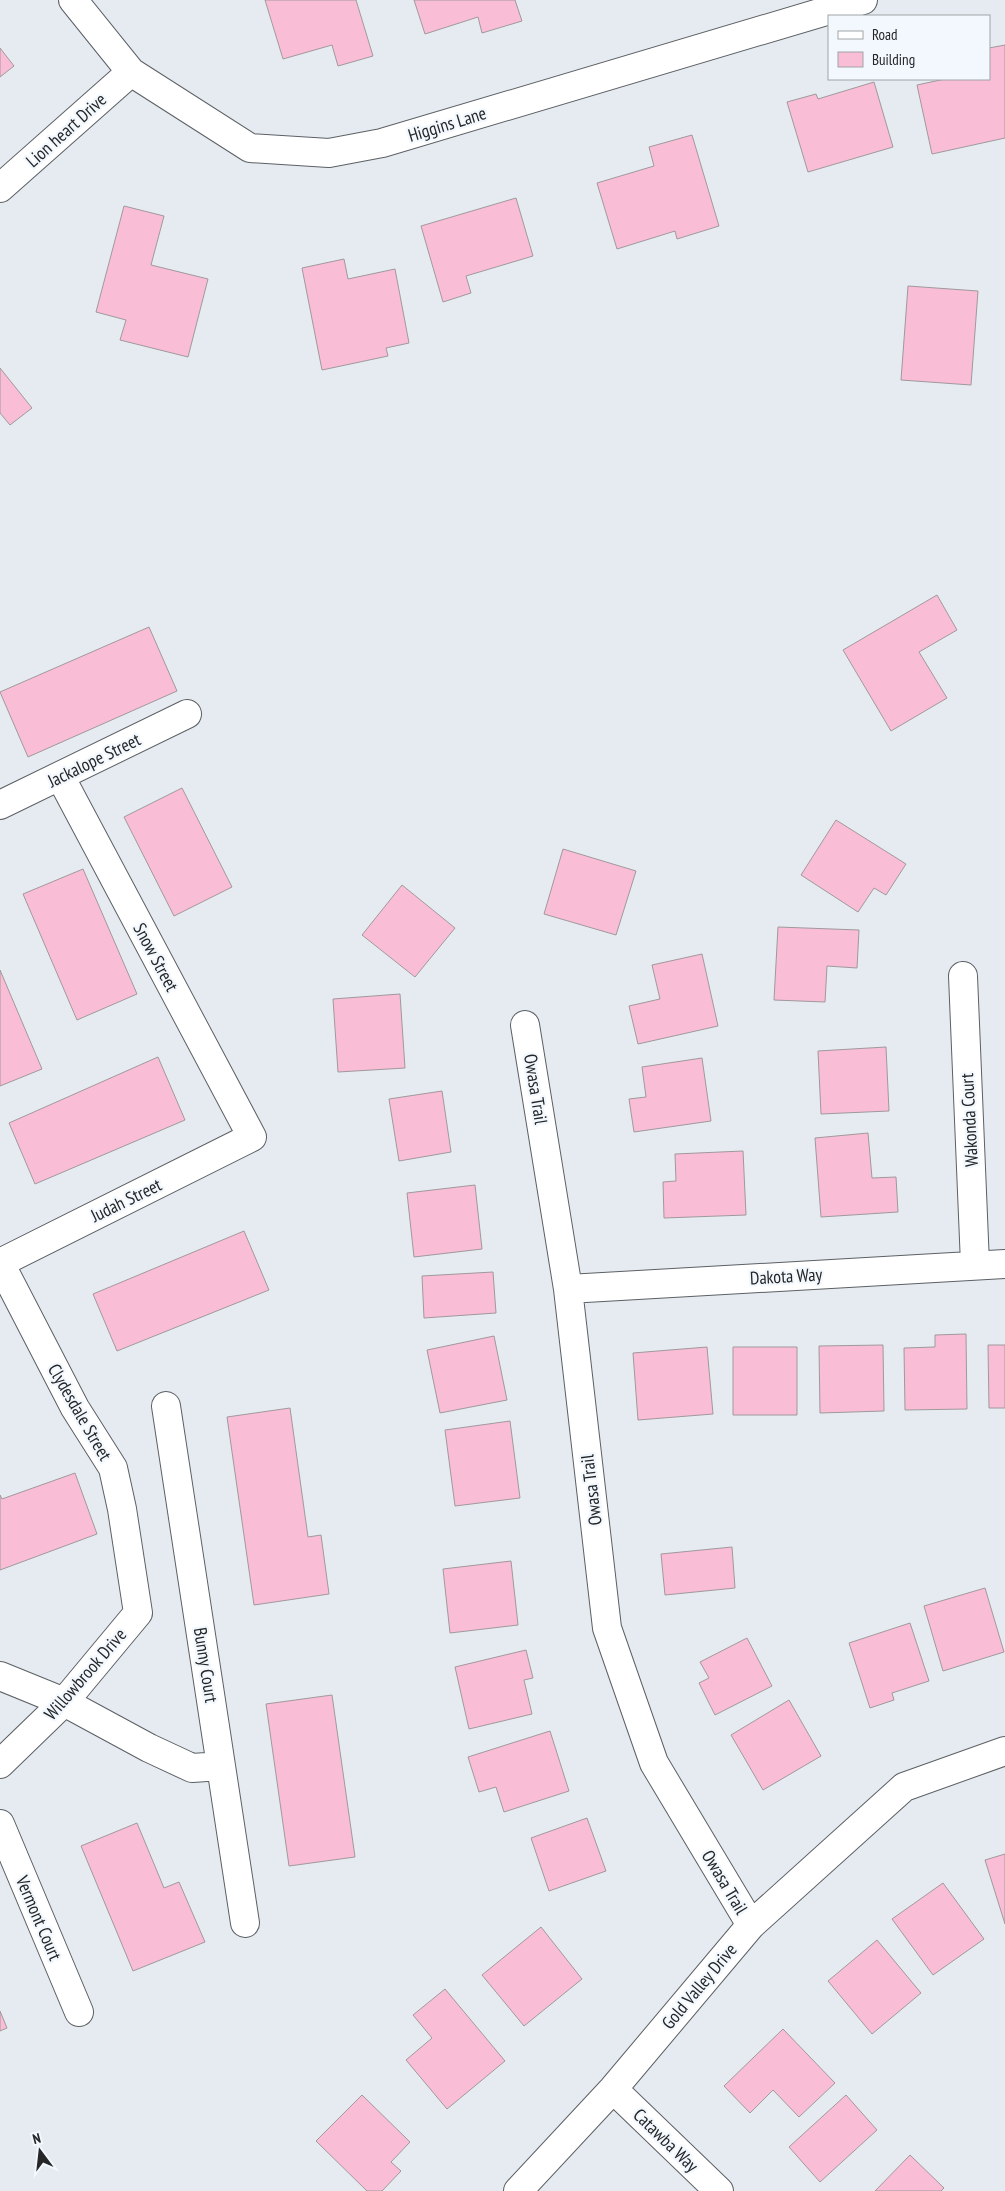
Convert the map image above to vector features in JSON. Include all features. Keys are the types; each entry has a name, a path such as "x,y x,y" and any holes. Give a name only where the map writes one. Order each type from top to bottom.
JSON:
{"street":[{"name":"Higgins Lane","path":"73,0 131,72 250,148 329,153 382,144 863,0"},
{"name":"Lion heart Drive","path":"0,188 131,72"},
{"name":"Jackalope Street","path":"0,805 187,714"},
{"name":"Snow Street","path":"60,776 252,1138"},
{"name":"Wakonda Court","path":"963,976 975,1264"},
{"name":"Owasa Trail","path":"525,1024 568,1289 607,1628 654,1764 751,1925"},
{"name":"Judah Street","path":"0,1263 252,1138"},
{"name":"Clydesdale Street","path":"0,1263 75,1408 113,1468 122,1508 131,1570"},
{"name":"Dakota Way","path":"568,1289 975,1264 1005,1264"},
{"name":"Bunny Court","path":"166,1406 245,1923"},
{"name":"Willowbrook Drive","path":"0,1764 64,1702 138,1613 131,1570"},
{"path":"0,1676 64,1702 149,1748 192,1768 221,1766"},
{"name":"Gold Valley Drive","path":"518,2191 613,2089 751,1925 904,1787 1005,1751"},
{"name":"Vermont Court","path":"0,1824 79,2012"},
{"name":"Catawba Way","path":"613,2089 719,2191"}],"building":[{"path":"265,0 356,0 373,56 338,66 332,45 283,59"},
{"path":"414,0 515,0 522,21 482,33 478,17 425,34"},
{"path":"1005,45 1005,138 932,154 917,85 940,80 990,80 990,48"},
{"path":"0,48 14,66 0,77"},
{"path":"874,82 893,147 808,172 787,102 816,94 818,99"},
{"path":"692,135 719,226 677,239 675,231 617,249 597,183 654,166 649,147"},
{"path":"516,198 533,256 466,276 471,293 443,302 421,226"},
{"path":"124,206 164,216 151,265 208,279 188,357 120,340 126,320 96,312"},
{"path":"344,259 348,279 395,269 409,343 386,348 388,356 322,370 302,268"},
{"path":"908,286 978,291 971,385 901,380"},
{"path":"0,368 32,408 10,425 0,413"},
{"path":"937,595 957,630 919,652 947,698 891,731 843,650"},
{"path":"149,627 177,691 28,757 0,692"},
{"path":"182,788 232,887 174,916 124,817"},
{"path":"836,820 906,864 886,895 874,888 858,912 801,875"},
{"path":"563,849 636,871 616,935 544,914"},
{"path":"83,869 137,994 77,1020 23,894"},
{"path":"402,885 455,928 415,977 362,935"},
{"path":"778,927 859,930 857,968 827,966 825,1002 774,1000"},
{"path":"702,954 718,1026 638,1044 629,1006 660,999 652,965"},
{"path":"0,970 42,1069 0,1086"},
{"path":"400,994 405,1068 338,1072 333,999"},
{"path":"886,1047 889,1111 821,1114 818,1051"},
{"path":"158,1057 185,1120 35,1184 9,1123"},
{"path":"702,1058 711,1121 634,1132 629,1099 646,1097 642,1067"},
{"path":"442,1091 451,1152 399,1161 389,1099"},
{"path":"868,1133 872,1178 896,1177 898,1212 821,1217 815,1138"},
{"path":"743,1151 746,1215 664,1218 663,1182 676,1181 675,1154"},
{"path":"475,1185 482,1249 414,1257 407,1193"},
{"path":"244,1231 269,1290 117,1351 93,1294"},
{"path":"493,1272 496,1313 424,1318 422,1276"},
{"path":"966,1334 967,1409 905,1410 904,1348 935,1347 935,1335"},
{"path":"494,1336 507,1400 440,1413 427,1350"},
{"path":"883,1345 884,1411 820,1413 819,1346"},
{"path":"988,1345 1005,1345 1005,1408 989,1408"},
{"path":"707,1347 713,1414 638,1420 633,1353"},
{"path":"733,1347 797,1347 797,1415 733,1415"},
{"path":"290,1408 308,1537 321,1535 329,1594 254,1605 227,1417"},
{"path":"510,1421 520,1498 455,1506 445,1430"},
{"path":"75,1473 97,1534 0,1570 0,1495 2,1499"},
{"path":"732,1547 735,1588 665,1595 661,1554"},
{"path":"511,1561 518,1625 450,1633 443,1569"},
{"path":"985,1588 1004,1652 943,1671 924,1606"},
{"path":"910,1623 929,1681 892,1693 894,1700 870,1708 849,1643"},
{"path":"747,1638 772,1686 715,1715 699,1683 709,1678 700,1662"},
{"path":"526,1650 533,1678 524,1680 532,1714 469,1729 455,1667"},
{"path":"332,1695 355,1857 289,1866 266,1704"},
{"path":"789,1700 821,1756 763,1790 731,1735"},
{"path":"550,1731 569,1791 504,1812 496,1787 479,1792 468,1757"},
{"path":"587,1818 606,1871 549,1891 531,1838"},
{"path":"137,1823 164,1888 179,1882 205,1942 133,1971 81,1846"},
{"path":"1005,1854 1005,1924 985,1860"},
{"path":"943,1883 984,1939 933,1975 892,1919"},
{"path":"541,1927 582,1979 524,2026 482,1975"},
{"path":"877,1940 921,1993 872,2034 828,1981"},
{"path":"445,1989 505,2061 447,2109 406,2060 432,2038 413,2015"},
{"path":"0,2011 7,2028 0,2031"},
{"path":"783,2029 835,2083 799,2117 773,2090 750,2113 724,2086"},
{"path":"362,2095 410,2142 391,2162 401,2171 382,2191 367,2191 316,2141"},
{"path":"846,2095 877,2130 820,2182 789,2147"},
{"path":"910,2155 944,2188 941,2191 875,2191"}]}
